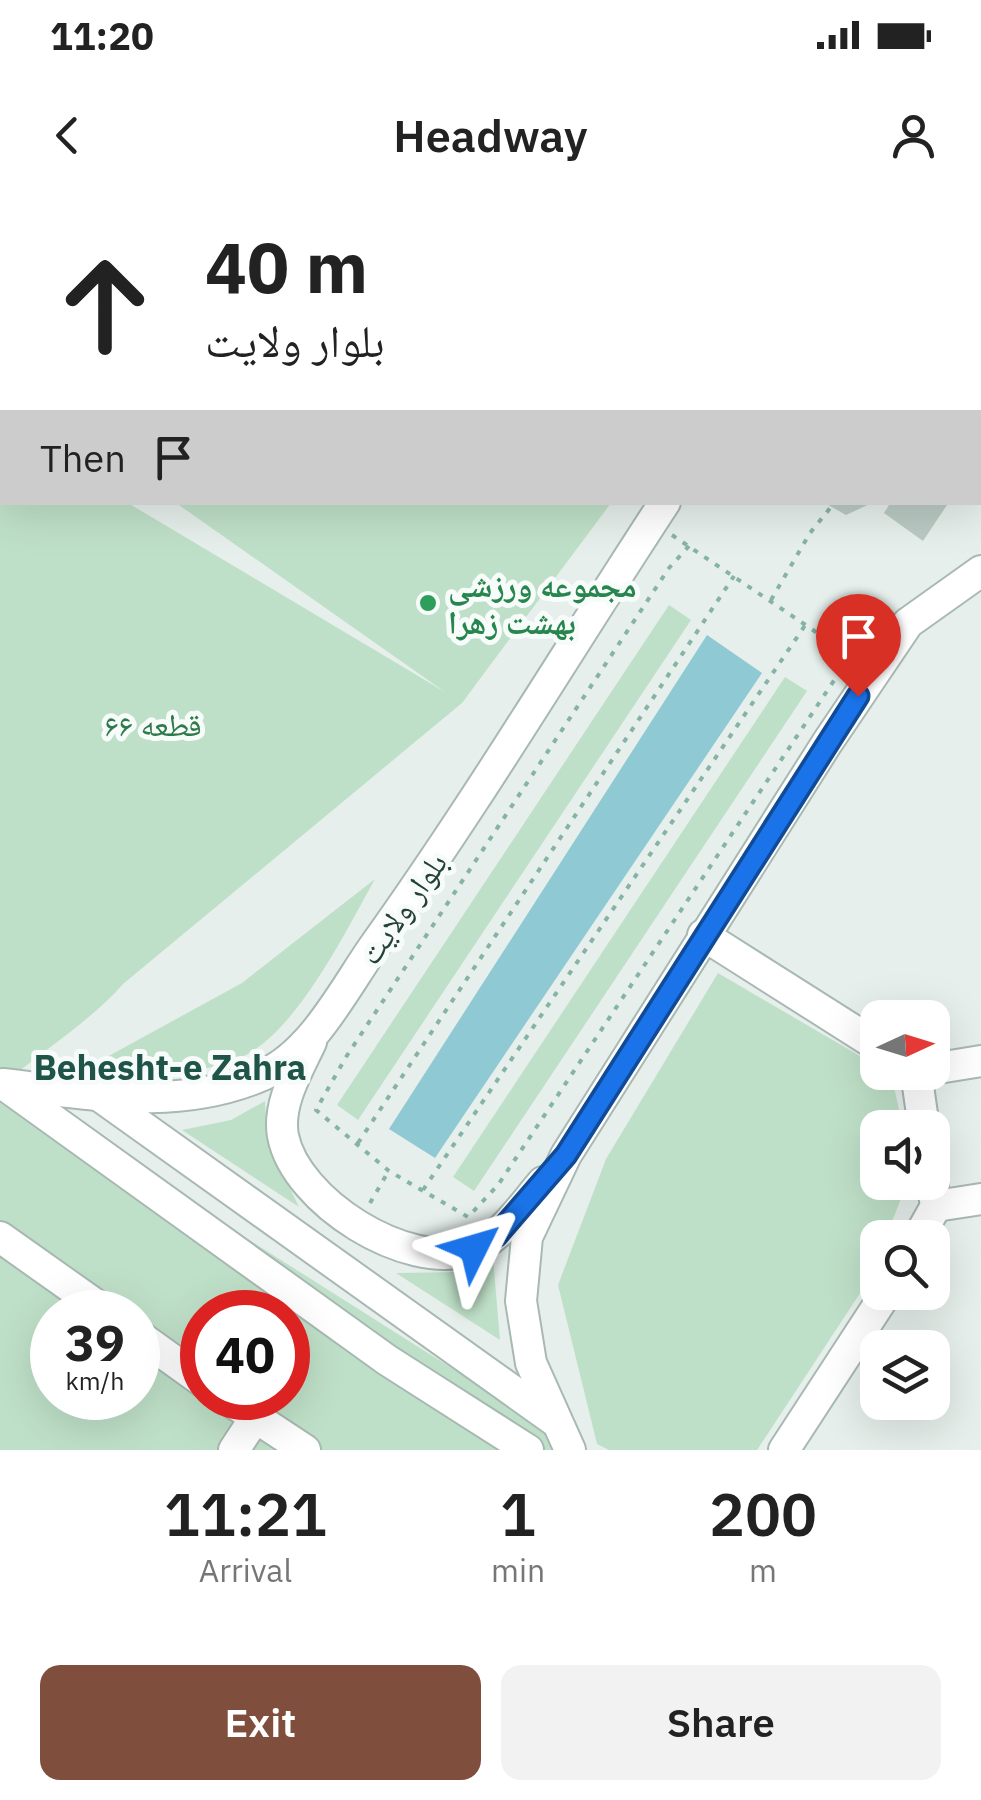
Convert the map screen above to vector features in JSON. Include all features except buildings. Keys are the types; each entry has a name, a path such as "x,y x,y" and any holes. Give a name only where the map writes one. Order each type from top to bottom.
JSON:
{"street":[{"name":"بلوار ولایت","path":"1,1083 154,1101 211,1094 266,1074 304,1045 447,844 658,512"},
{"path":"570,1450 530,1363 521,1300 527,1237 566,1155 703,936 863,664 908,623 978,576"},
{"path":"703,936 860,1035"},
{"path":"321,1021 285,1102 282,1134 291,1160 314,1191 340,1216 425,1254 448,1255 474,1248 496,1236 566,1155"},
{"path":"950,1065 981,1061"},
{"path":"1,1083 386,1360 528,1450"},
{"path":"98,1095 554,1420"},
{"path":"950,1196 981,1199"},
{"path":"0,1237 75,1290"},
{"path":"784,1450 875,1310"},
{"path":"234,1450 254,1420"},
{"path":"258,1420 305,1450"}],"path":[{"path":"771,600 810,533 832,505"},
{"path":"658,512 689,546 863,664 498,1185 468,1218 389,1171 316,1110 346,1056 668,568 689,546"},
{"path":"357,1144 734,576"},
{"path":"422,1190 806,624"},
{"path":"358,1224 389,1171"}],"green space":[{"name":"قطعه ۶۶","path":"0,505 131,505 445,692 179,505 610,505 462,703 123,984 82,1023 3,1084 581,1450 0,1450"},
{"path":"669,605 691,620 358,1120 337,1105"},
{"path":"785,677 807,691 474,1191 453,1177"},
{"path":"375,879 319,977 264,1043 226,1063 187,1071 85,1069 242,983"},
{"path":"718,973 860,1056 860,1090 895,1090 899,1110 860,1110 860,1200 900,1200 893,1220 860,1220 860,1293 757,1450 609,1450 597,1444 558,1285 606,1159"},
{"path":"265,1101 267,1141 299,1207 182,1130 231,1120"},
{"path":"493,1258 500,1340 396,1273 460,1272"}],"water":[{"path":"707,635 762,673 435,1158 389,1129"}],"place":[{"name":"مجموعه ورزشی بهشت زهرا","path":"428,603"}],"district":[{"name":"Behesht-e Zahra","path":"170,1067"}],"route":[{"path":"474,1248 496,1236 566,1155 858,696"}]}
